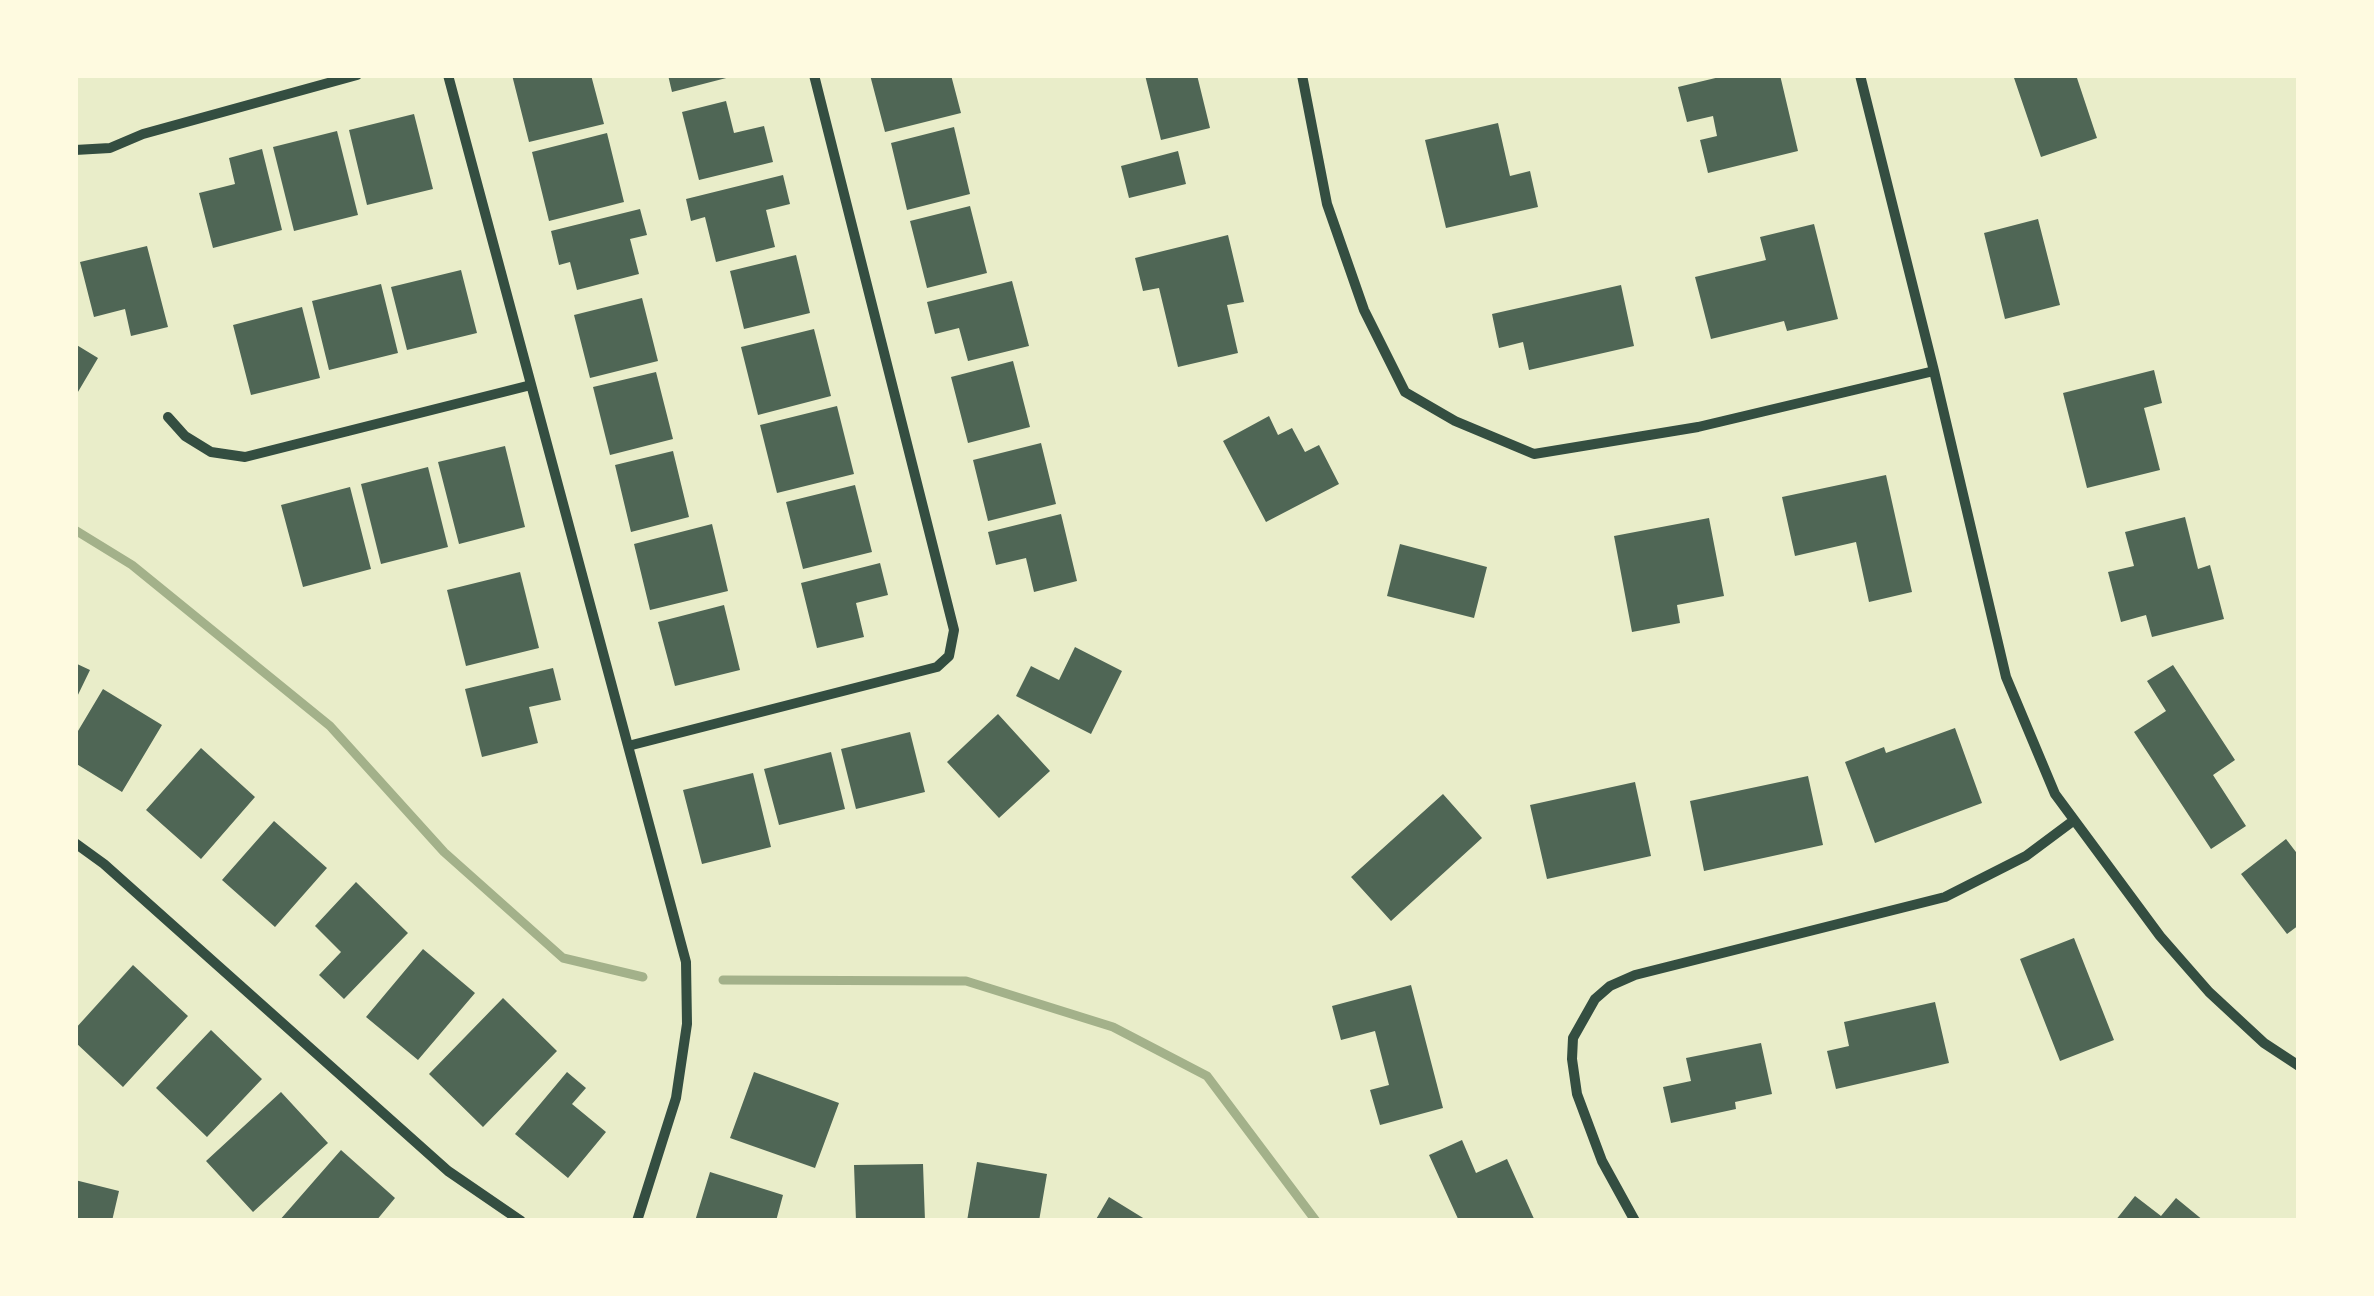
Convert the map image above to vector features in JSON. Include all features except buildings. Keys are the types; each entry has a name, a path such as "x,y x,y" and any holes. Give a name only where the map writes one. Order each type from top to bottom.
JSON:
{"street":[{"path":"75,150 110,148 143,134 356,75"},
{"path":"448,75 686,962 687,1024 676,1098 637,1221"},
{"path":"628,746 938,667 949,656 954,630 814,75"},
{"path":"1302,75 1327,204 1364,310 1405,392 1455,422 1534,454 1698,428 1934,372"},
{"path":"1860,75 2006,677 2055,794 2160,936 2209,992 2264,1043 2299,1066"},
{"path":"168,417 185,436 211,452 245,457 531,385"},
{"path":"1635,1221 1602,1161 1577,1094 1573,1038 1595,999 1610,986 1635,975 1945,897 2026,856 2073,821"},
{"path":"75,843 104,864 448,1171 521,1221"}],"waterway":[{"path":"75,530 132,565 330,726 444,852 563,958 643,977"},
{"path":"723,980 966,981 1113,1027 1207,1076 1316,1221"}]}
